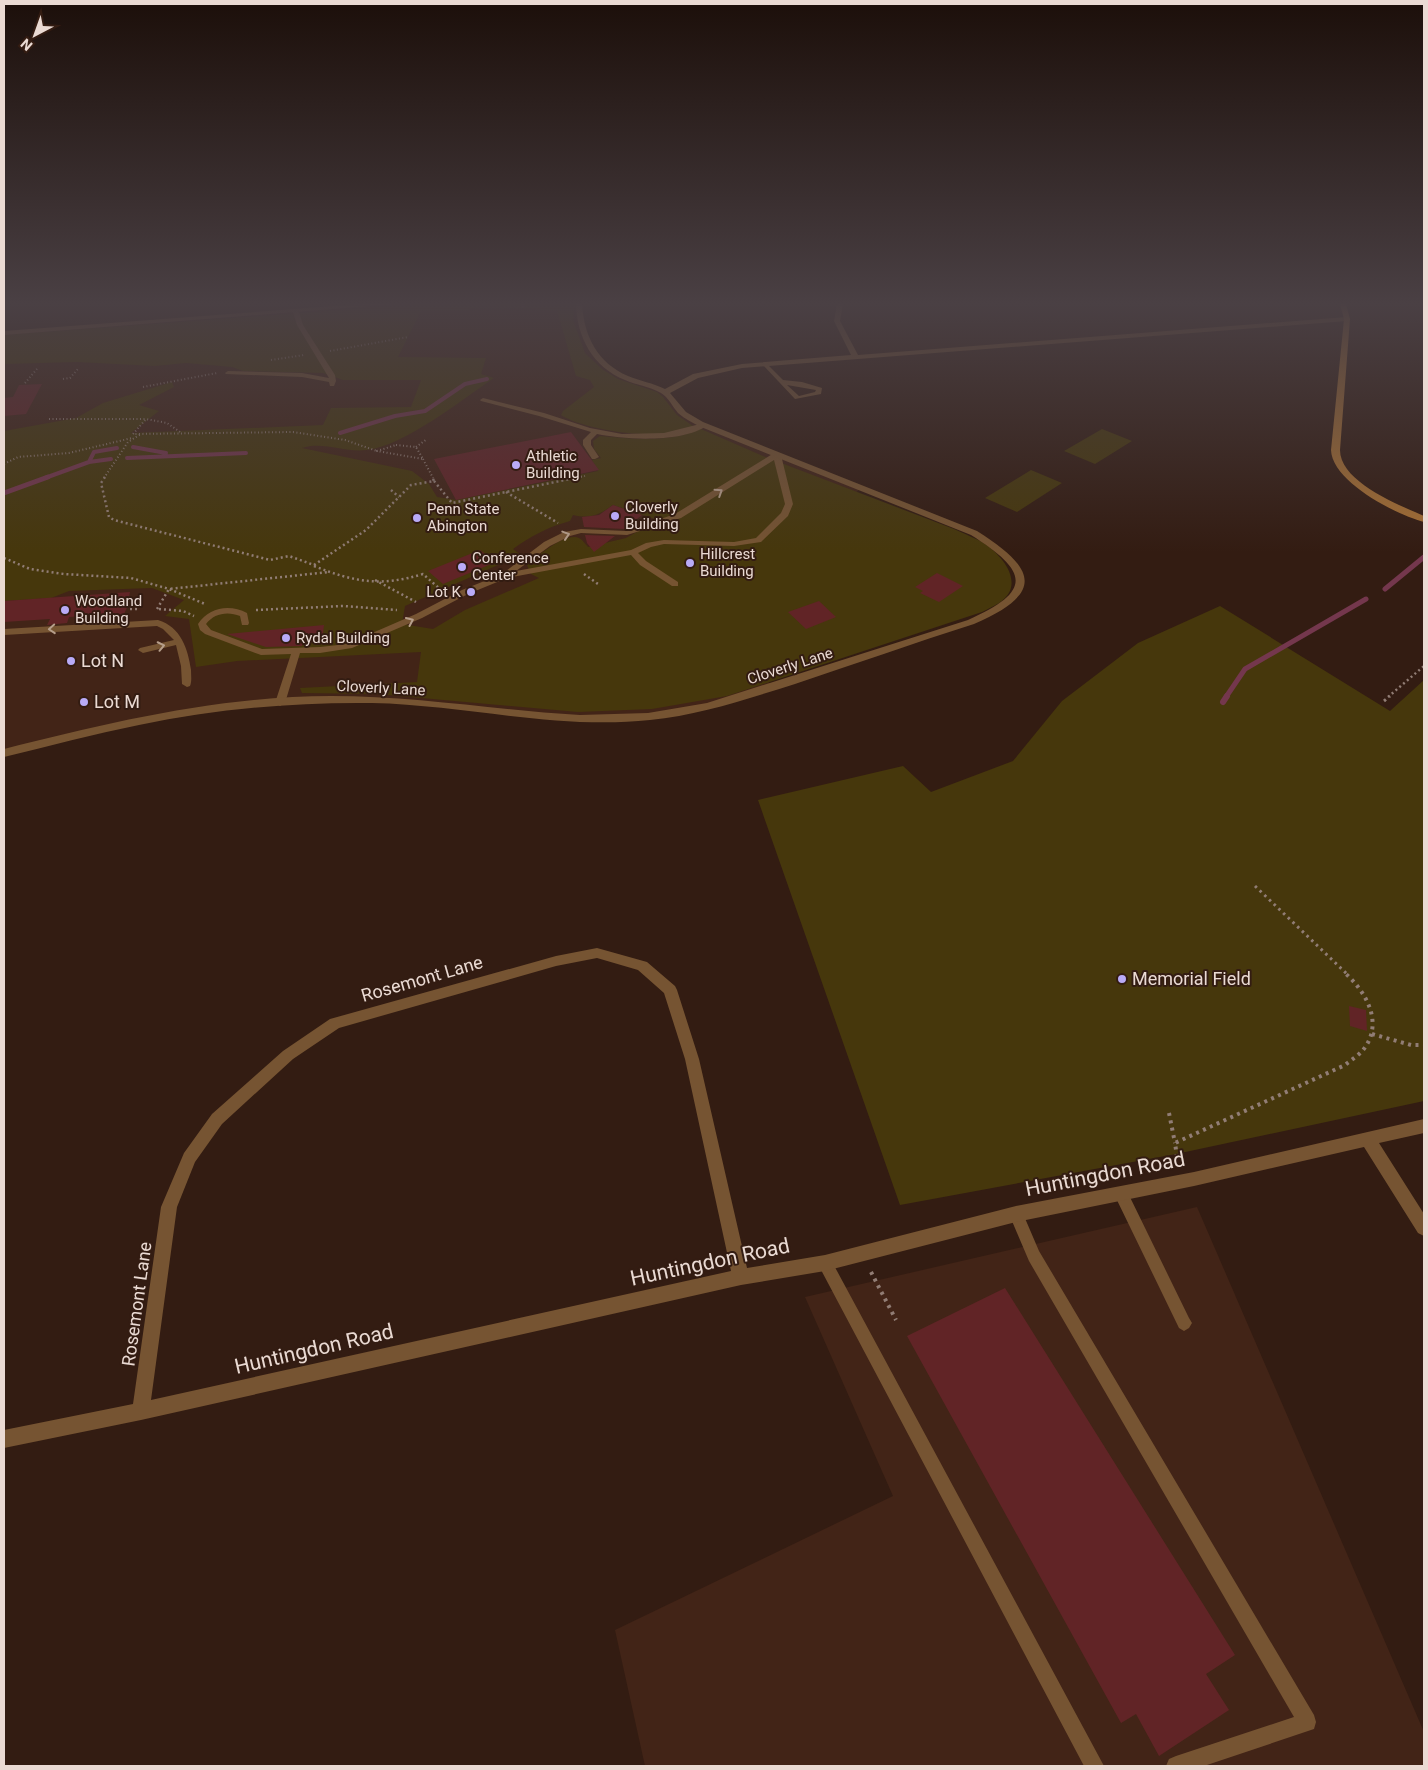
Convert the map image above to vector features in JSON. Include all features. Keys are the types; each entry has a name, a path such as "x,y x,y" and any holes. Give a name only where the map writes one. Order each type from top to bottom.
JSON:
{"main road":[{"path":"1342,387 1336,445 1338,464 1346,474 1370,492 1424,519"}],"street":[{"path":"650,387 666,392 676,387"},
{"name":"Cloverly Lane","path":"4,753 79,733 165,715 280,703 376,700 576,718 614,719 683,712 747,696 971,622 994,614 1016,597 1020,588 1017,566 1006,554 990,542 953,524 704,425 681,411 666,392"},
{"name":"Rosemont Lane","path":"141,1411 169,1207 190,1158 216,1120 288,1055 335,1022 556,961 598,953 642,966 670,990 692,1059 741,1277"},
{"name":"Huntingdon Road","path":"4,1439 141,1411 741,1277 825,1263 1016,1214 1194,1179 1424,1126"},
{"path":"1367,1138 1424,1228"}],"lane":[{"path":"786,387 797,398 818,394 820,389 811,387"},
{"path":"483,400 550,417 595,432 614,435 664,436 687,432 704,425"},
{"path":"595,432 587,440 587,445 595,457"},
{"path":"245,622 244,615 236,611 222,611 204,619 202,624 203,628 261,652 349,646 505,576 632,552 649,545 664,542 734,544 758,540 766,536 785,514 789,504 777,455 678,516 627,532 574,532 547,544 505,576"},
{"path":"632,552 643,563 675,584"},
{"path":"4,632 158,623 168,626 176,634 186,669 187,684"},
{"path":"143,650 179,642"},
{"path":"280,703 296,651"},
{"path":"1121,1194 1184,1323"},
{"path":"1016,1214 1034,1256 1307,1722 1176,1766"},
{"path":"825,1263 1094,1766"}],"path":[{"path":"49,419 146,419 167,423 180,432"},
{"path":"146,419 133,434 293,432 345,440 377,451 423,459"},
{"path":"4,463 18,457 69,453 132,438 141,434"},
{"path":"132,438 102,483 109,517 114,520 270,560 289,556 344,578 375,580 407,579 423,574 451,599"},
{"path":"377,451 398,444 416,447 427,439"},
{"path":"416,447 434,481 452,504 585,476"},
{"path":"314,565 366,530 411,485 434,481"},
{"path":"390,490 399,497"},
{"path":"506,492 574,532"},
{"path":"4,558 30,569 64,574 131,578 198,599 215,610 222,611"},
{"path":"169,589 329,572"},
{"path":"375,580 415,602"},
{"path":"434,584 439,580"},
{"path":"152,617 169,589"},
{"path":"236,611 343,606 399,610 419,616"},
{"path":"1384,701 1424,666"},
{"path":"1175,1143 1345,1065 1363,1050 1372,1034 1373,1019 1366,999 1351,978 1255,886"},
{"path":"1372,1034 1410,1045 1424,1045"},
{"path":"1169,1113 1177,1157"},
{"path":"871,1272 896,1320"}],"shaded area":[{"name":"Penn State Abington","path":"4,387 652,387 666,392 690,418 861,488 798,547 672,610 775,687 683,712 614,719 376,700 263,704 79,733 4,753"},
{"path":"157,387 174,387 139,405 159,411 131,433 323,425 331,408 411,407 419,387 482,387 415,431 382,447 367,450 351,450 326,446 302,448 412,471 429,484 437,497 456,500 598,471 592,460 601,458 594,449 593,441 600,436 651,439 676,436 701,429 763,456 954,529 978,540 999,556 1005,564 1011,580 1011,588 1007,596 999,603 982,612 727,696 652,709 578,712 377,694 302,693 300,688 417,682 421,652 237,661 196,667 189,619 165,616 184,600 152,588 69,591 51,598 4,601 4,431 76,418 103,403","holes":["613,505 658,520 626,538 588,547 579,538 567,538 552,546 527,565 531,574 539,578 465,610 433,629 402,624 405,606 521,555 513,549 540,532 570,521 573,515 585,517 594,515"]},
{"path":"594,387 641,387 657,392 677,415 693,426 666,434 627,433 588,426 561,415 563,411"},
{"path":"1102,429 1132,441 1095,464 1064,451"},
{"path":"1031,470 1062,483 1017,512 985,498"},
{"name":"Memorial Field","path":"1220,606 1390,711 1424,680 1424,1101 1176,1154 900,1205 758,800 903,766 931,792 1013,761 1062,701 1138,643"},
{"path":"1197,1207 1424,1732 1424,1766 645,1766 615,1630 893,1496 805,1297"}],"building":[{"path":"18,387 41,387 26,414 4,416 4,398 13,397"},
{"name":"Athletic Building","path":"571,432 599,470 456,500 434,459"},
{"name":"Cloverly Building","path":"613,505 642,515 624,529 584,527 582,517 599,515"},
{"path":"585,535 615,536 594,552 587,543"},
{"name":"Conference Center","path":"480,550 496,562 443,584 428,571"},
{"path":"937,573 963,586 939,602 920,593 923,591 915,587"},
{"name":"Woodland Building","path":"130,592 129,597 132,597 124,614 69,617 67,623 47,625 50,619 4,622 4,601"},
{"path":"819,601 836,617 806,629 788,612"},
{"name":"Rydal Building","path":"324,625 322,642 303,643 302,646 266,647 227,634"},
{"path":"1349,1006 1366,1010 1367,1031 1350,1026"},
{"path":"1005,1288 1235,1655 1206,1674 1229,1710 1159,1756 1136,1714 1121,1723 907,1336"}],"waterway":[{"path":"340,433 395,416 425,411 461,387"},
{"path":"133,447 166,453"},
{"path":"89,462 94,452 117,448"},
{"path":"127,458 246,453"},
{"path":"89,462 111,459"},
{"path":"45,478 89,462"},
{"path":"4,493 48,477"},
{"path":"1385,589 1424,557"},
{"path":"1226,697 1245,669 1366,599"},
{"path":"1223,702 1227,696"}],"place":[{"name":"Athletic Building","path":"516,465"},
{"name":"Cloverly Building","path":"615,516"},
{"name":"Penn State Abington","path":"417,518"},
{"name":"Hillcrest Building","path":"690,563"},
{"name":"Conference Center","path":"462,567"},
{"name":"Lot K","path":"471,592"},
{"name":"Woodland Building","path":"65,610"},
{"name":"Rydal Building","path":"286,638"},
{"name":"Lot N","path":"71,661"},
{"name":"Lot M","path":"84,702"},
{"name":"Memorial Field","path":"1122,979"}]}
